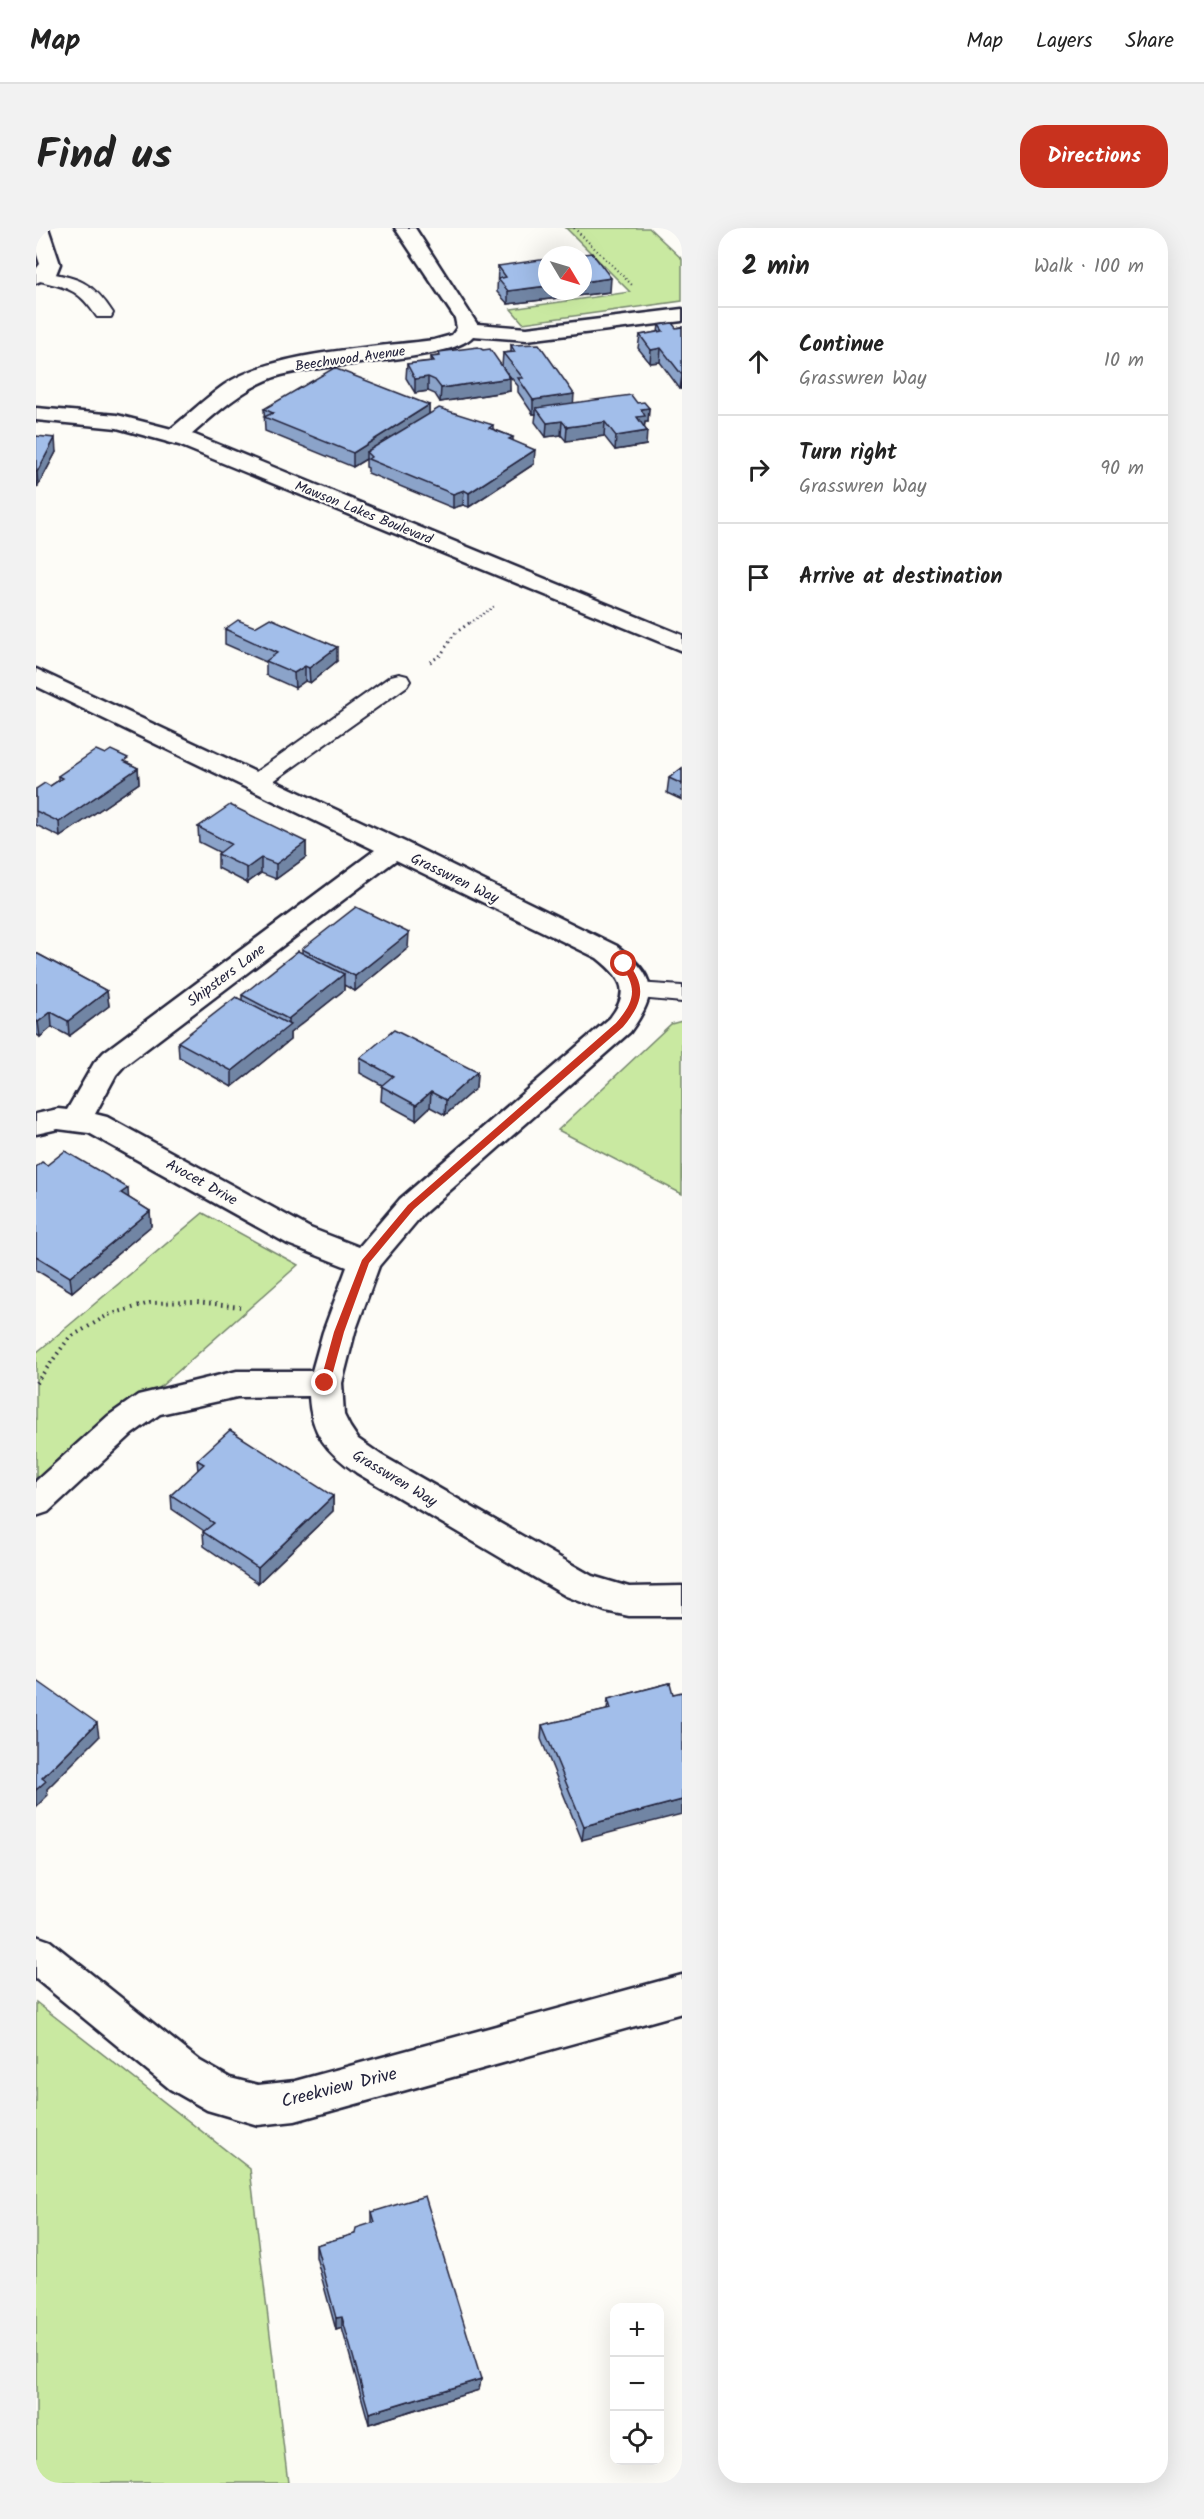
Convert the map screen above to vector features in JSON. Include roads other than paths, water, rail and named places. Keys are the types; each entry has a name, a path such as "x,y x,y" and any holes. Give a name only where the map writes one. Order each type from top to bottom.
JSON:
{"street":[{"path":"38,228 50,264 49,270 38,277"},
{"path":"405,228 465,318 468,329 527,334 682,315"},
{"name":"Beechwood Avenue","path":"175,437 232,389 266,373 305,363 450,343 459,339 468,329"},
{"name":"Mawson Lakes Boulevard","path":"36,414 117,422 175,437 225,455 682,644"},
{"name":"Grasswren Way","path":"36,676 607,952 632,974 637,991 633,1010 620,1025 411,1207 365,1262 339,1332 325,1383 327,1415 346,1448 369,1464 569,1580 602,1597 629,1603 655,1605 682,1601"},
{"name":"Shipsters Lane","path":"77,1120 104,1070 114,1059 395,848"},
{"name":"Avocet Drive","path":"36,1124 58,1119 96,1124 299,1236 365,1262"},
{"path":"36,1502 120,1425 150,1404 237,1384 325,1383"},
{"name":"Creekview Drive","path":"36,1954 185,2075 222,2096 258,2105 295,2100 682,1994"}],"lane":[{"path":"38,277 85,288 93,294 104,313"},
{"path":"256,782 399,681"},
{"path":"637,991 682,994"}]}
